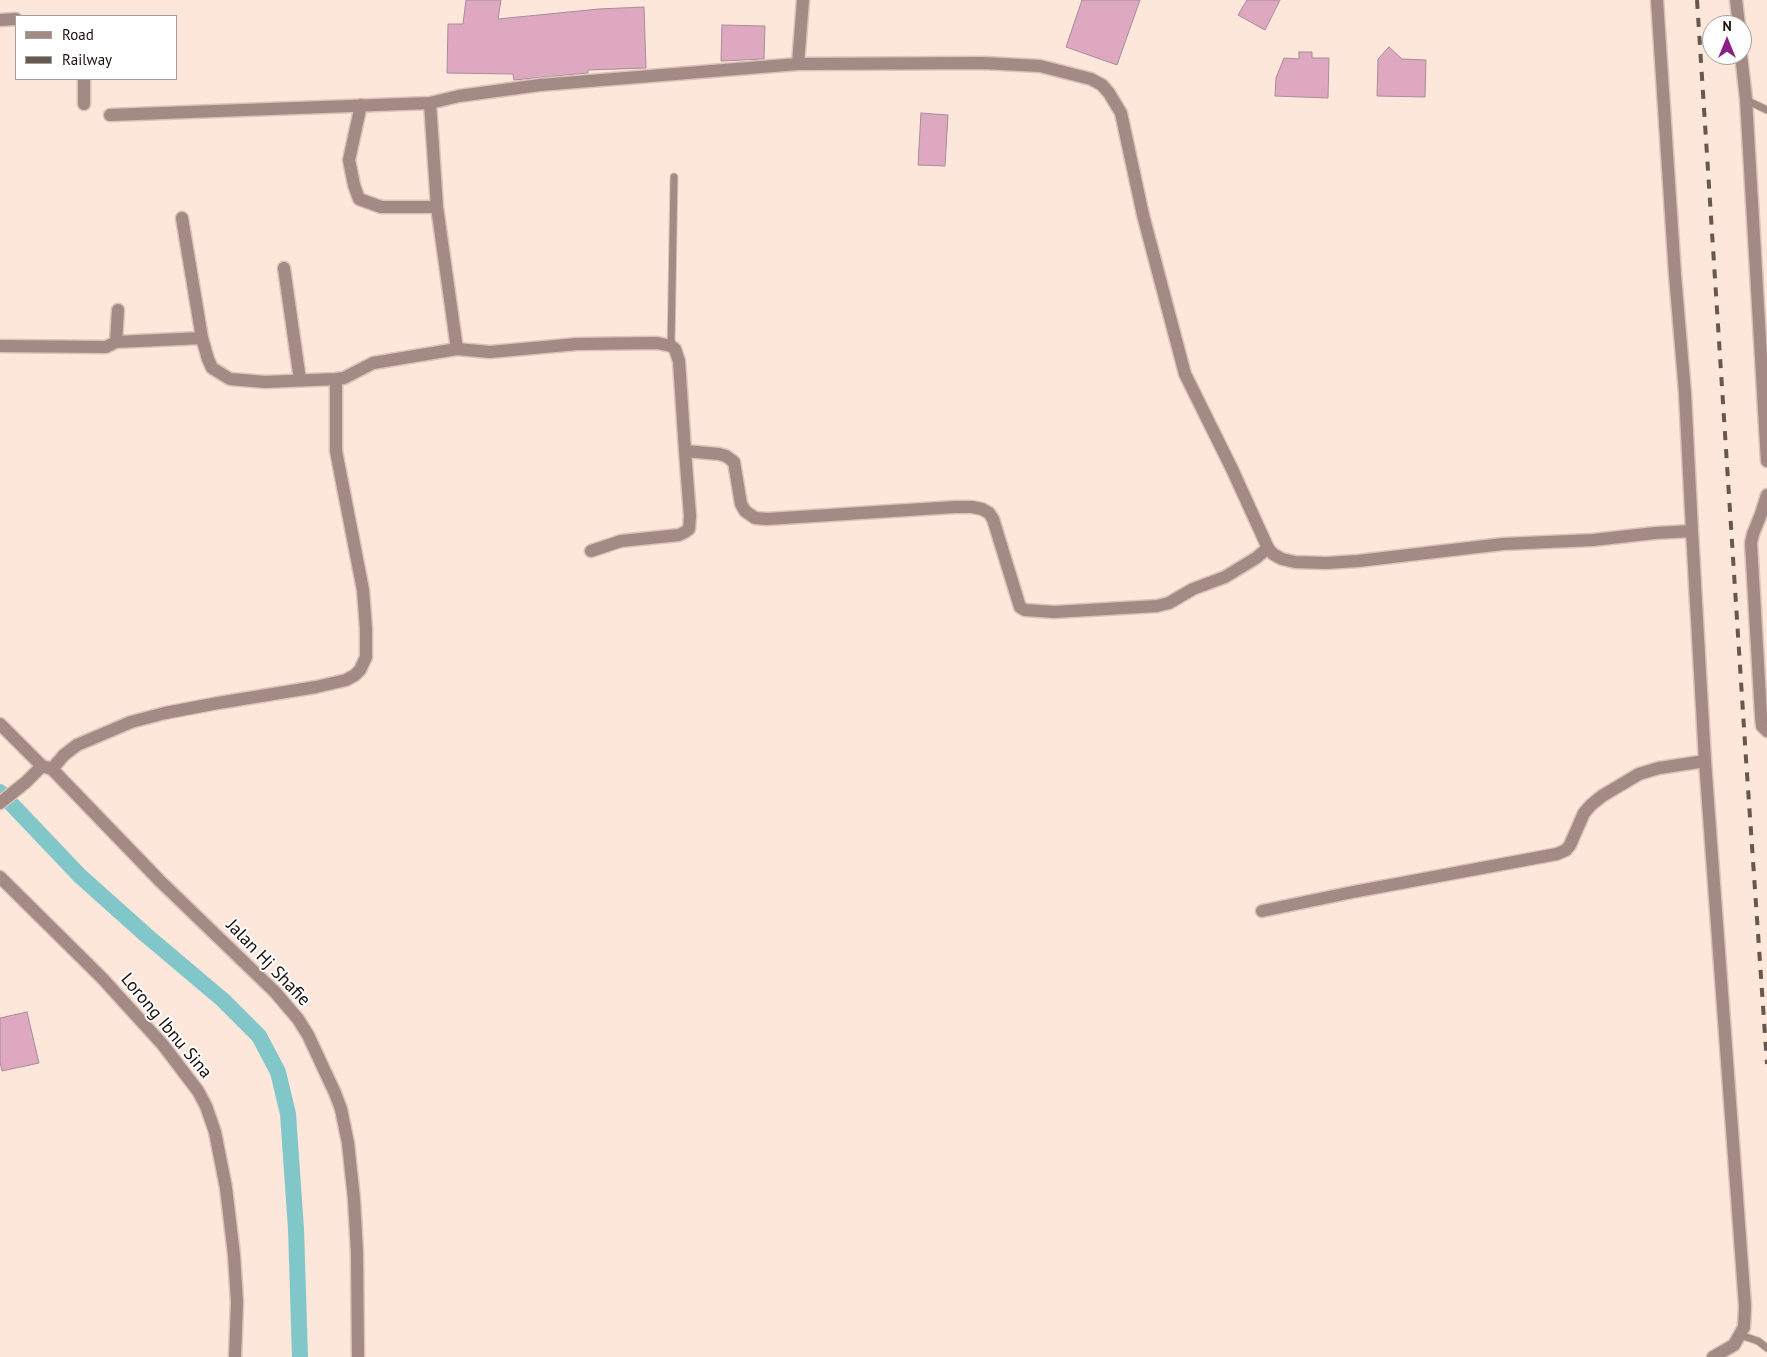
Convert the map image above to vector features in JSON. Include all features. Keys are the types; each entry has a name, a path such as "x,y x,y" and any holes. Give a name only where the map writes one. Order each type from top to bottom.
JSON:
{"street":[{"path":"798,64 803,0"},
{"path":"1657,0 1685,402 1705,761 1744,1280 1745,1318 1740,1335 1734,1345 1713,1357"},
{"path":"1736,0 1738,15"},
{"path":"0,20 15,19"},
{"path":"110,115 430,103 459,96 540,85 798,64 983,63 1040,66 1091,78 1102,85 1115,101 1121,113 1142,215 1185,374 1268,548 1273,554 1282,560 1326,564 1358,562 1503,544 1593,540 1692,530"},
{"path":"1743,65 1767,462"},
{"path":"84,80 84,104"},
{"path":"430,103 437,208 457,348"},
{"path":"361,105 349,160 359,199 381,207 437,208"},
{"path":"182,218 202,338 208,359 212,368 230,379 265,382 344,378 373,363 457,348 490,352 577,344 657,343 671,346 675,349 679,361 690,516 689,529 679,535 621,541 591,551"},
{"path":"284,268 300,380"},
{"path":"116,342 118,310"},
{"path":"0,346 106,347 116,342 202,338"},
{"path":"0,803 77,745 131,722 165,713 316,687 346,680 360,670 366,657 363,590 336,451 336,379"},
{"path":"685,451 719,454 726,456 734,462 741,504 745,511 755,518 767,519 955,507 982,509 988,513 997,528 1020,607 1034,612 1142,608 1169,603 1193,589 1225,577 1256,558 1268,548"},
{"path":"1767,495 1751,543 1761,716 1762,726 1767,731"},
{"name":"Jalan Hj Shafie","path":"0,724 47,767 275,992 298,1019 313,1043 341,1109 351,1161 357,1253 358,1357"},
{"path":"1262,911 1557,854 1566,850 1570,845 1584,813 1602,796 1639,774 1659,768 1705,761"},
{"name":"Lorong Ibnu Sina","path":"0,877 102,978 151,1032 176,1061 198,1091 206,1106 215,1132 226,1188 234,1255 238,1302 235,1357"}],"lane":[{"path":"1746,99 1767,110"},
{"path":"671,346 674,177"},
{"path":"1740,1335 1758,1341 1767,1348"}],"building":[{"path":"466,0 501,0 498,19 599,9 644,7 646,68 588,70 588,73 514,80 513,74 447,73 448,24 463,24"},
{"path":"1082,0 1140,0 1117,65 1066,47"},
{"path":"1247,0 1280,0 1265,30 1238,15"},
{"path":"722,25 765,26 764,59 721,61"},
{"path":"1389,47 1402,59 1426,60 1425,97 1377,96 1378,59"},
{"path":"1299,52 1312,52 1312,58 1329,58 1328,98 1275,96 1276,78 1284,58 1299,59"},
{"path":"921,113 948,115 945,166 918,165"},
{"path":"27,1012 39,1063 2,1071 0,1062 0,1018"}],"waterway":[{"path":"0,792 80,876 223,1000 259,1036 278,1072 288,1114 296,1229 300,1357"}],"railway":[{"path":"1697,0 1767,1064"}]}
